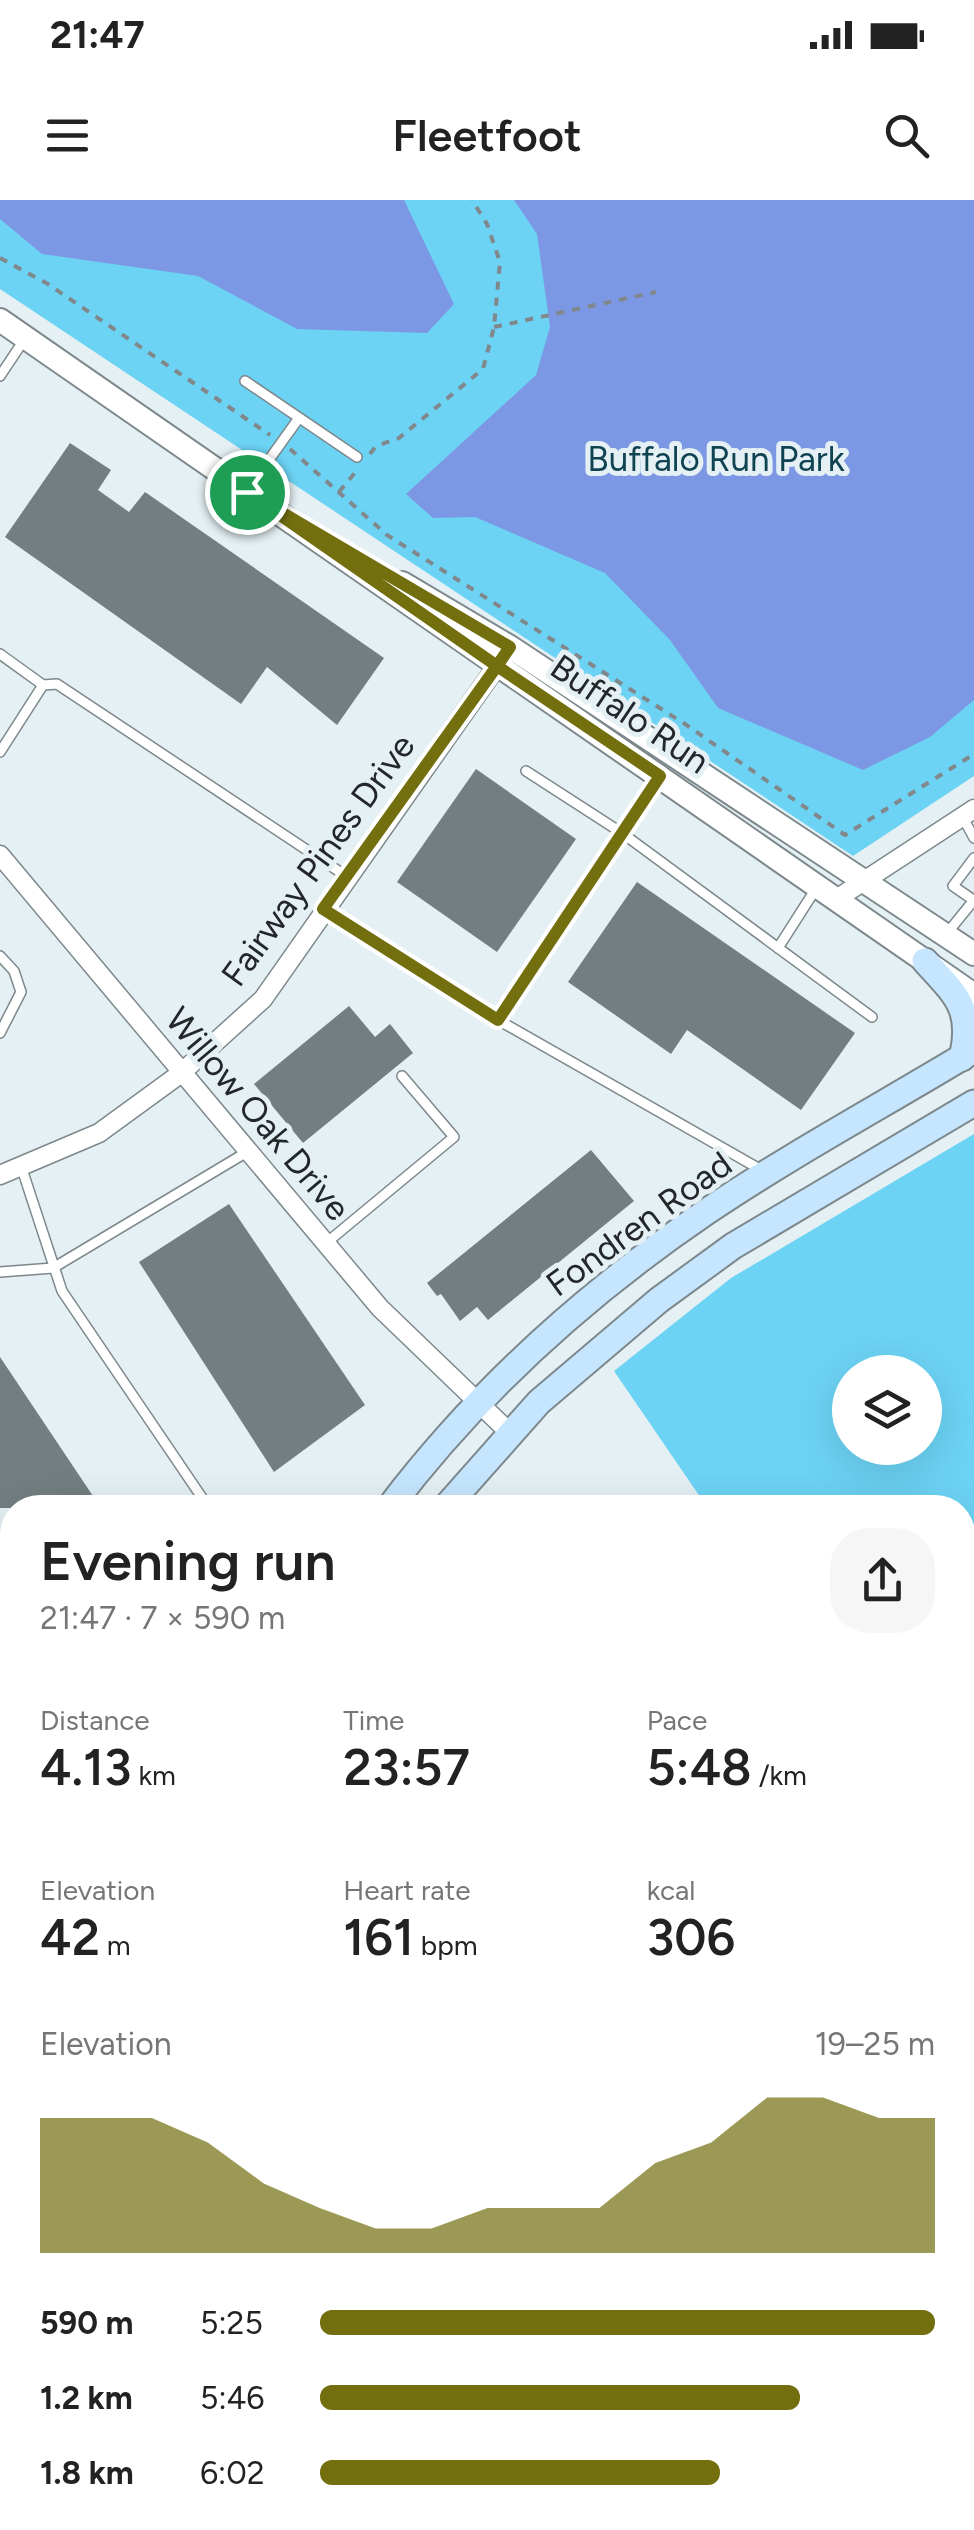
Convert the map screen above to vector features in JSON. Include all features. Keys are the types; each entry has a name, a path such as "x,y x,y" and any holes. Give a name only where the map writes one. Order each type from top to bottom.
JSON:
{"main road":[{"path":"925,961 967,1010 971,1028 968,1054"},
{"name":"Fondren Road","path":"399,1495 430,1453 567,1318 706,1212 968,1054"},
{"name":"Fondren Road","path":"456,1495 538,1402 659,1300 734,1246 974,1104"},
{"path":"706,1212 734,1246"}],"street":[{"name":"Buffalo Run","path":"0,320 247,492 503,656 866,879 974,954"},
{"name":"Buffalo Run","path":"503,656 660,776 974,995"},
{"name":"Fairway Pines Drive","path":"0,1175 22,1169 99,1133 180,1074 263,1000 503,656"},
{"path":"828,891 866,879 968,812"},
{"name":"Willow Oak Drive","path":"0,855 380,1308 512,1436"}],"lane":[{"path":"0,376 26,338"},
{"path":"245,381 357,457"},
{"path":"247,492 299,418"},
{"path":"0,654 43,685 57,684 346,876"},
{"path":"0,752 43,685"},
{"path":"526,771 622,832 872,1017"},
{"path":"498,1020 660,776"},
{"path":"968,812 974,838"},
{"path":"946,934 973,899 952,886 974,858"},
{"path":"778,948 828,891"},
{"path":"323,909 498,1020 769,1174"},
{"path":"0,956 14,971 21,992 0,1034"},
{"path":"325,1244 454,1137 402,1076"},
{"path":"0,1272 53,1268 247,1152"},
{"path":"22,1169 62,1291 199,1495"}],"path":[{"path":"339,492 376,446 398,438 482,369 494,327 500,262 488,224 472,200"},
{"path":"0,258 48,284 281,442 387,535 685,724 845,835 974,754"},
{"path":"494,327 656,292"}],"green space":[{"name":"Buffalo Run Park","path":"0,200 974,200 974,776 853,856 0,289"},
{"path":"974,1134 974,1495 699,1495 614,1371 731,1278"}],"shaded area":[{"path":"0,200 404,200 454,304 427,333 297,329 198,276 42,254 0,219"},
{"path":"514,200 974,200 974,700 930,737 863,770 718,708 670,640 605,573 475,517 433,518 406,494 536,375 550,327 537,234"}],"building":[{"path":"70,443 111,470 98,490 129,512 145,492 384,658 337,725 267,667 241,704 5,537"},
{"path":"476,769 576,839 497,952 397,882"},
{"path":"637,882 855,1033 801,1110 687,1030 671,1054 568,982"},
{"path":"349,1006 375,1037 390,1024 413,1053 303,1143 254,1084"},
{"path":"591,1150 634,1201 488,1320 477,1307 460,1321 441,1294 437,1296 427,1283"},
{"path":"229,1204 365,1405 274,1472 139,1262"},
{"path":"0,1357 92,1495 0,1495"}],"route":[{"path":"247,492 497,666 323,909 498,1020 660,776 497,666 510,647 247,492"}]}
